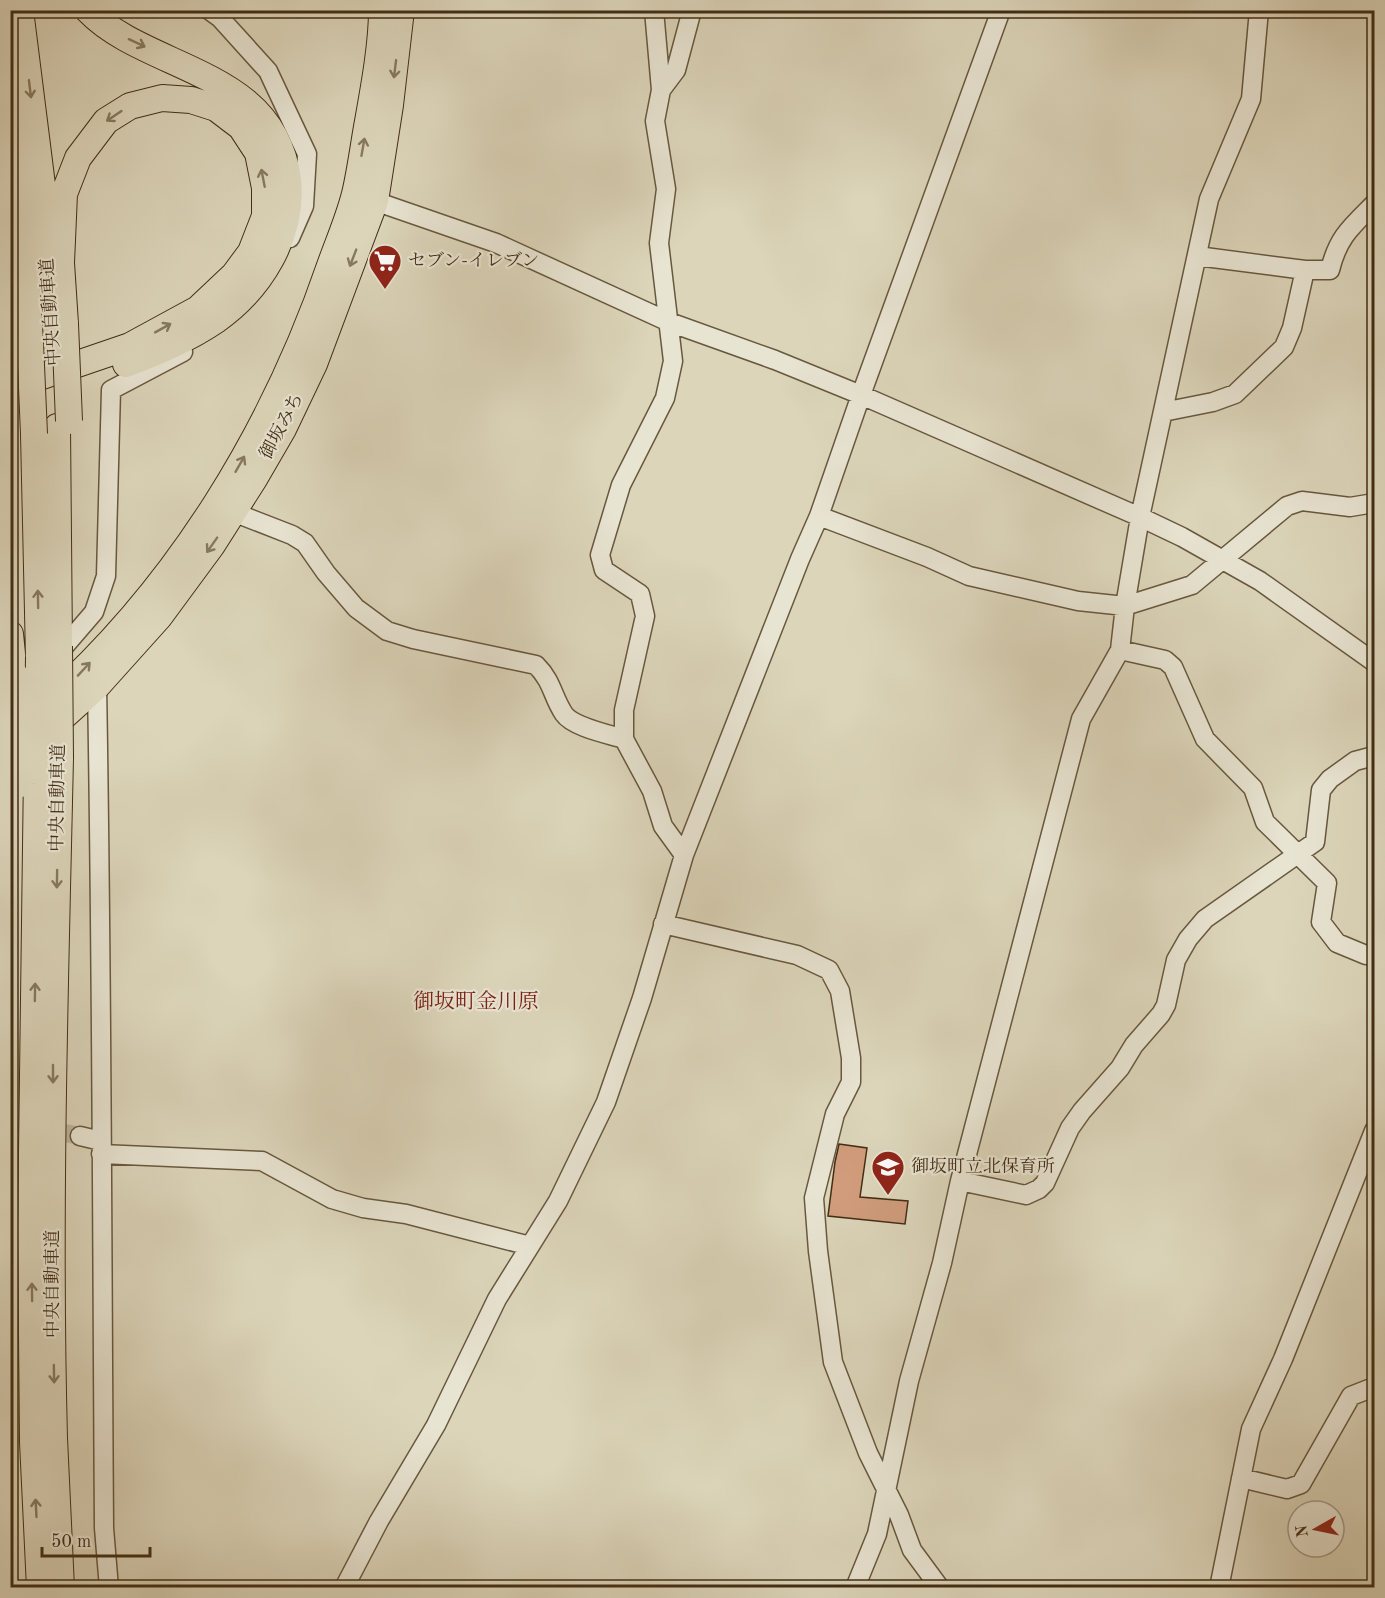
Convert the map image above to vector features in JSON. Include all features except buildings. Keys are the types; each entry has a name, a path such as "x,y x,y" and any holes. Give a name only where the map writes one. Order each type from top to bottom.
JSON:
{"highway":[{"name":"中央自動車道","path":"20,10 59,328 53,427 49,652 60,758 53,1064 52,1245 54,1438 61,1587"},
{"path":"10,405 162,350 216,319 254,285 268,264 281,237 288,212 286,163 276,138 264,119 227,87 125,38 95,18 88,10"},
{"name":"御坂みち","path":"10,737 71,683 145,603 221,498 264,423 296,358 320,295 365,198 372,99 382,10"},
{"name":"御坂みち","path":"22,773 159,617 212,545 283,429 314,364 365,198 390,105 400,10"},
{"name":"中央自動車道","path":"10,98 22,208 30,342 53,427 58,537 49,652 22,773 36,947 31,1228 33,1442 40,1587"},
{"path":"10,387 130,346 198,309 234,275 251,252 265,216 265,188 258,153 241,127 216,108 191,100 162,98 130,106 106,121 78,158 64,194 59,328"},
{"path":"10,634 22,773"}],"street":[{"path":"10,709 94,612 106,576 111,390 189,349 237,313 277,266 304,206 306,154 268,71 220,18 209,10"},
{"path":"654,10 661,90 655,121 666,189 659,243 673,361 665,398 621,485 600,555 604,570 640,594 645,616 624,710 624,739 652,790 663,826 684,855"},
{"path":"661,90 676,70 692,10"},
{"path":"344,1587 436,1425 497,1299 558,1201 615,1081 684,855 819,516 1001,10"},
{"path":"855,1587 877,1534 909,1381 942,1263 960,1181 1081,719 1120,650 1140,517 1209,199 1251,99 1259,10"},
{"path":"365,198 496,243 669,322 775,360 861,395 1140,517 1260,581 1374,663"},
{"path":"1197,256 1305,270 1330,270 1335,251 1346,232 1374,204"},
{"path":"1162,412 1214,402 1235,394 1284,347 1292,328 1305,270"},
{"path":"819,516 927,557 969,576 1078,601 1125,606 1192,585 1287,506 1302,501 1350,507 1374,503"},
{"path":"233,512 292,535 305,543 326,573 356,608 387,631 413,639 536,665 546,675 564,714 573,722 624,739"},
{"path":"1120,650 1165,660 1173,667 1205,739 1253,788 1265,822 1327,883 1321,922 1337,942 1366,955 1374,955"},
{"path":"98,686 104,1528 109,1587"},
{"path":"960,1181 1026,1195 1039,1189 1045,1183 1070,1128 1161,1014 1166,1005 1176,960 1188,939 1205,919 1315,842 1322,790 1330,779 1355,761 1374,756"},
{"path":"663,924 797,955 829,970 840,991 851,1058 850,1083 835,1114 814,1198 818,1251 833,1362 868,1453 899,1515 912,1550 940,1587"},
{"path":"1219,1587 1251,1429 1283,1359 1374,1131"},
{"path":"80,1136 101,1147 262,1161 333,1198 363,1208 406,1214 531,1246"},
{"path":"1241,1478 1287,1489 1301,1484 1351,1396 1374,1388"}],"tunnel":[{"path":"10,1122 80,1136"}],"place":[{"name":"セブン-イレブン","path":"385,290"},
{"name":"御坂町立北保育所","path":"888,1196"}],"district":[{"name":"御坂町金川原","path":"476,1002"}]}
